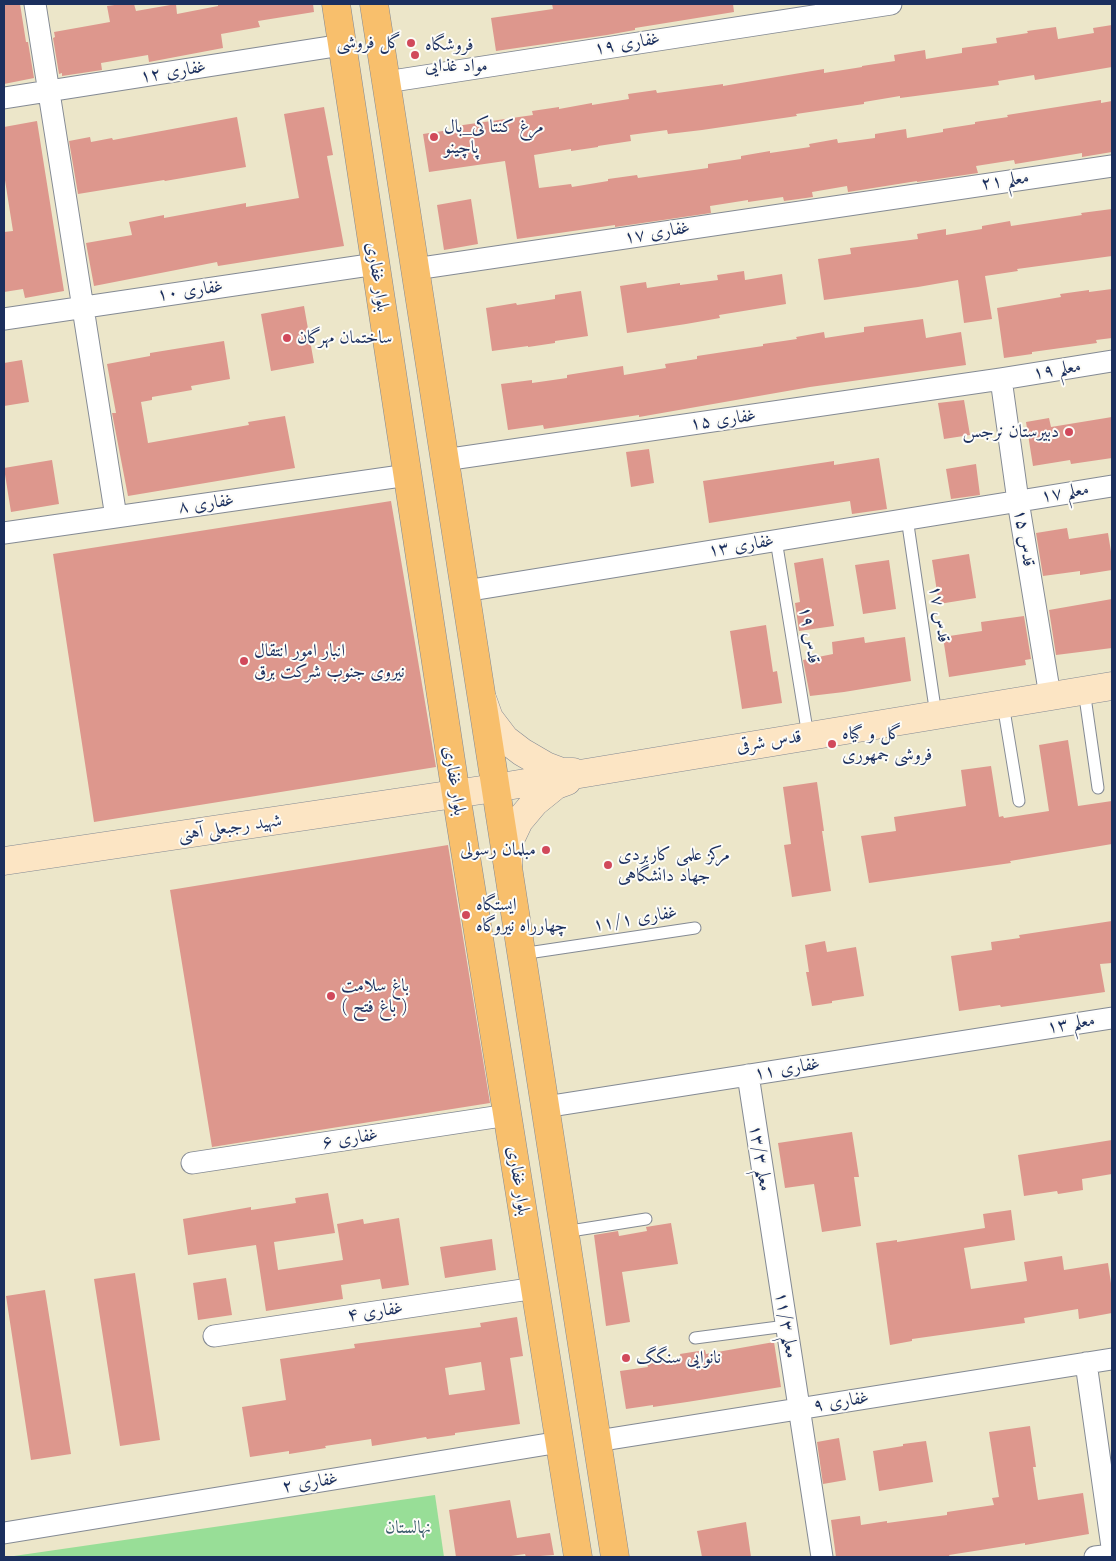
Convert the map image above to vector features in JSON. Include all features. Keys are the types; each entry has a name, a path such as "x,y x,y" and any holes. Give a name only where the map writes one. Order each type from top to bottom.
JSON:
{"main road":[{"name":"بلوار غفاری","path":"336,4 456,794 578,1557"},
{"path":"374,4 615,1557"}],"street":[{"path":"35,4 116,517"},
{"name":"غفاری ۱۹","path":"386,82 891,4"},
{"name":"غفاری ۱۲","path":"4,98 342,45"},
{"name":"معلم ۲۱","path":"898,197 1112,166"},
{"name":"غفاری ۱۷","path":"415,269 898,197"},
{"name":"غفاری ۱۰","path":"4,319 376,264"},
{"name":"معلم ۱۹","path":"1002,379 1112,361"},
{"name":"غفاری ۱۵","path":"444,460 1002,379"},
{"name":"قدس ۱۵","path":"1002,379 1018,500 1050,696"},
{"name":"غفاری ۸","path":"4,533 408,475"},
{"name":"معلم ۱۷","path":"1018,500 1112,486"},
{"name":"غفاری ۱۳","path":"464,591 1018,500"},
{"name":"قدس شرقی","path":"456,794 1112,686"},
{"path":"480,690 488,718 505,739 522,752 546,766 562,772 588,772"},
{"path":"508,869 509,842 519,821 535,802 556,786 588,772"},
{"name":"شهید رجبعلی آهنی","path":"4,861 456,794"},
{"name":"معلم ۱۳","path":"1030,1031 1112,1018"},
{"name":"غفاری ۱۱","path":"545,1108 1030,1031"},
{"name":"معلم ۱۳/۳","path":"748,1076 773,1241"},
{"name":"غفاری ۶","path":"192,1163 508,1115"},
{"name":"معلم ۱۱/۳","path":"773,1241 822,1557"},
{"name":"غفاری ۴","path":"214,1336 536,1288"},
{"name":"غفاری ۹","path":"597,1441 1112,1359"},
{"path":"1086,1363 1112,1547"},
{"name":"غفاری ۲","path":"4,1533 560,1442"},
{"path":"1095,1557 1112,1555"}],"lane":[{"name":"قدس ۱۷","path":"907,518 936,715"},
{"name":"قدس ۱۹","path":"776,540 808,736"},
{"path":"1084,690 1098,788"},
{"path":"1003,704 1019,801"},
{"name":"غفاری ۱۱/۱","path":"521,954 695,928"},
{"path":"564,1232 646,1219"},
{"path":"695,1338 786,1326"}],"green space":[{"name":"نهالستان","path":"435,1495 444,1557 7,1557"}],"building":[{"path":"4,4 20,4 34,78 4,84"},
{"path":"134,4 136,11 176,4 177,14 218,6 218,4 313,4 314,12 258,21 260,27 221,34 223,48 149,62 148,55 101,63 102,70 62,76 62,73 59,74 53,38 55,37 54,32 110,22 107,6"},
{"path":"552,4 733,4 734,12 635,28 635,30 607,35 496,51 491,18 553,9"},
{"path":"1112,25 1112,67 1035,80 1034,75 998,81 999,85 900,98 900,96 864,102 864,104 796,114 797,116 702,130 668,134 667,130 630,135 631,141 534,155 539,188 571,184 572,187 608,181 608,179 637,175 638,178 708,168 708,164 741,159 741,156 810,147 809,144 837,139 838,143 875,138 875,134 906,129 907,138 943,132 943,129 975,124 975,122 1008,117 1007,115 1101,100 1101,103 1112,101 1112,152 1082,157 1082,153 1015,164 1014,160 976,166 978,173 848,192 847,186 812,192 813,197 784,201 783,197 748,202 748,200 710,206 711,213 517,239 505,161 429,172 423,134 456,129 456,126 533,115 532,111 629,99 628,94 656,90 657,93 723,84 723,86 824,69 824,73 862,67 895,61 894,55 925,50 926,59 962,53 962,48 997,43 996,38 1028,33 1027,31 1056,27 1058,39 1094,33 1093,28"},
{"path":"324,107 333,155 327,156 344,246 218,266 217,262 94,286 86,243 132,235 129,222 164,215 164,218 246,203 246,207 299,198 284,114"},
{"path":"237,117 246,167 78,194 69,141 90,137 91,142 112,138 113,140"},
{"path":"37,121 64,291 25,298 23,289 4,292 4,232 13,231 4,174 4,127"},
{"path":"471,199 478,244 444,250 437,205"},
{"path":"1112,209 1112,256 1017,269 1018,271 985,276 992,319 964,323 958,280 824,300 818,259 851,254 850,248 918,239 917,234 946,229 946,235 982,229 982,226 1010,221 1011,226"},
{"path":"744,271 745,280 782,274 786,304 719,315 720,318 627,333 620,286 646,282 647,288 680,283 680,285 718,280 717,275"},
{"path":"1112,289 1112,338 1096,340 1097,343 1004,358 997,308 1061,297 1060,294"},
{"path":"581,291 588,336 555,341 555,343 492,351 486,308 555,299 555,295"},
{"name":"ساختمان مهرگان","path":"304,306 314,363 271,371 261,314"},
{"path":"923,319 926,338 961,332 966,365 810,387 639,417 639,415 544,429 543,425 508,430 501,384 532,380 532,383 567,378 567,375 623,366 624,375 666,368 665,364 697,359 697,356 763,346 763,344 797,339 796,337 824,332 825,338 864,332 864,327"},
{"path":"224,341 230,379 191,386 192,390 152,397 152,400 141,402 148,443 249,425 248,422 285,416 295,468 128,496 112,413 116,413 107,364 150,356 150,353"},
{"path":"22,360 29,402 4,406 4,363"},
{"path":"964,400 970,435 944,439 938,403"},
{"path":"1112,417 1112,458 1071,464 1070,460 1033,466 1026,422 1049,418 1051,427"},
{"path":"649,449 654,483 631,487 626,452"},
{"path":"879,458 887,509 852,514 850,501 709,523 703,481 834,461 834,465"},
{"path":"52,460 59,504 11,512 4,468"},
{"path":"976,464 980,495 951,499 946,469"},
{"name":"انبار امور انتقال نیروی جنوب شرکت برق","path":"391,501 436,767 94,822 53,554"},
{"path":"1067,528 1069,539 1108,533 1112,570 1080,575 1080,571 1043,576 1036,533"},
{"path":"969,554 976,598 939,604 932,560"},
{"path":"823,558 834,626 799,631 795,603 800,602 794,563"},
{"path":"889,560 896,609 863,614 855,565"},
{"path":"1112,599 1112,648 1056,655 1049,610"},
{"path":"1024,616 1031,659 1025,660 1026,665 949,677 943,637 982,631 981,622"},
{"path":"766,625 773,672 777,671 782,703 742,709 730,631"},
{"path":"864,637 865,643 905,637 911,681 810,696 803,660 833,654 832,642"},
{"path":"1068,740 1078,806 1112,801 1112,844 1010,861 1011,863 869,883 861,836 896,831 894,817 966,806 961,770 991,766 999,817 1003,816 1004,818 1049,811 1039,745"},
{"path":"817,782 831,891 792,897 784,845 791,844 783,787"},
{"name":"باغ سلامت ( باغ فتح )","path":"448,845 490,1103 212,1147 170,890"},
{"path":"1112,921 1112,963 1100,964 1105,992 959,1011 951,956 992,950 991,942 1020,938 1019,935"},
{"path":"825,941 827,952 856,947 864,996 812,1006 806,972 809,972 805,945"},
{"path":"852,1132 859,1177 854,1177 861,1226 822,1232 814,1184 785,1188 778,1143"},
{"path":"1112,1140 1112,1174 1082,1179 1083,1190 1058,1194 1057,1191 1024,1196 1018,1155"},
{"path":"328,1193 335,1233 274,1242 278,1270 343,1260 337,1224 363,1219 364,1224 399,1218 409,1285 382,1289 380,1279 341,1285 343,1299 266,1311 256,1245 188,1255 183,1219 251,1207 251,1210 296,1203 295,1198"},
{"path":"1011,1210 1015,1240 964,1248 971,1289 1027,1281 1024,1262 1062,1256 1064,1270 1108,1263 1112,1290 1112,1313 1079,1319 1078,1309 1024,1318 1025,1323 912,1339 912,1341 890,1345 876,1243 897,1240 897,1242 985,1228 983,1214"},
{"path":"671,1223 678,1264 622,1272 630,1322 606,1326 594,1235 618,1231 619,1236 647,1231 646,1227"},
{"path":"492,1239 496,1270 445,1278 440,1247"},
{"path":"135,1273 160,1440 120,1446 94,1279"},
{"path":"226,1278 232,1315 198,1320 193,1283"},
{"path":"45,1290 71,1454 31,1460 6,1296"},
{"path":"517,1317 523,1356 510,1358 520,1424 372,1446 371,1439 289,1454 289,1451 250,1457 242,1407 286,1400 280,1359 355,1348 354,1344 481,1327 480,1323","holes":["481,1362 485,1390 449,1395 445,1368"]},
{"path":"774,1342 781,1387 653,1407 653,1405 626,1409 620,1371 648,1367 647,1364 681,1359 680,1354 705,1350 706,1354"},
{"path":"1030,1426 1036,1467 1033,1467 1038,1500 1083,1493 1089,1534 949,1555 950,1557 836,1557 831,1520 860,1516 861,1525 887,1521 887,1523 947,1515 947,1512 994,1505 992,1498 999,1497 989,1432"},
{"path":"839,1438 846,1480 823,1484 817,1442"},
{"path":"926,1441 933,1482 879,1491 873,1451"},
{"path":"510,1500 517,1538 550,1533 554,1555 526,1557 525,1554 504,1557 456,1557 449,1510"},
{"path":"746,1522 751,1557 702,1557 697,1531"}],"place":[{"name":"گل فروشی","path":"411,43"},
{"name":"فروشگاه مواد غذایی","path":"415,55"},
{"name":"مرغ کنتاکی_بال پاچینو","path":"434,137"},
{"name":"ساختمان مهرگان","path":"287,338"},
{"name":"دبیرستان نرجس","path":"1069,432"},
{"name":"انبار امور انتقال نیروی جنوب شرکت برق","path":"244,661"},
{"name":"گل و گیاه فروشی جمهوری","path":"832,744"},
{"name":"مبلمان رسولی","path":"546,850"},
{"name":"مرکز علمی کاربردی جهاد دانشگاهی","path":"608,865"},
{"name":"ایستگاه چهارراه نیروگاه","path":"466,915"},
{"name":"باغ سلامت ( باغ فتح )","path":"331,996"},
{"name":"نانوایی سنگگ","path":"626,1358"}]}
